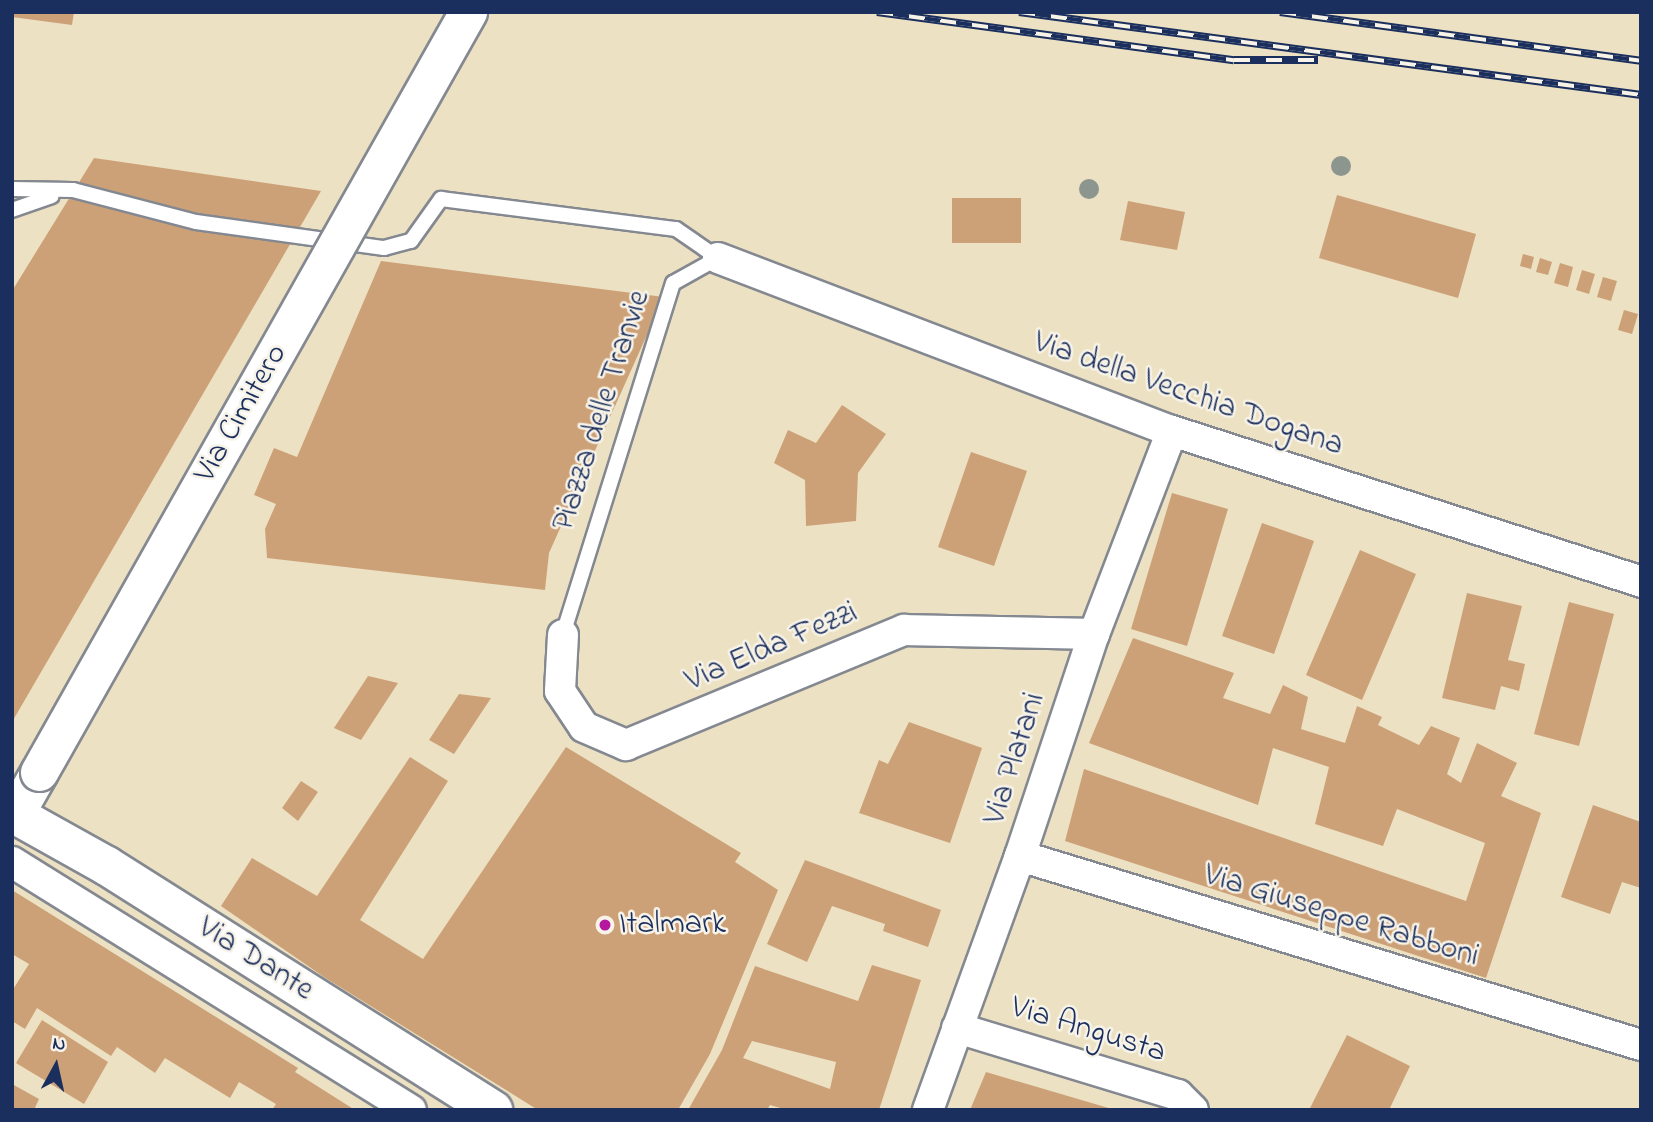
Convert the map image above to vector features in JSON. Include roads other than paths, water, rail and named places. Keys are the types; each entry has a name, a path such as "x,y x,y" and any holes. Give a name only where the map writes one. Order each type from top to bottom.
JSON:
{"main road":[{"name":"Via Dante","path":"13,815 107,866 493,1110"}],"street":[{"name":"Via Cimitero","path":"13,815 468,12"},
{"name":"Via della Vecchia Dogana","path":"718,258 1172,431 1641,582"},
{"name":"Via Platani","path":"928,1110 1020,856 1094,634 1172,431"},
{"name":"Via Elda Fezzi","path":"563,635 560,691 584,727 626,746 904,630 1094,634"},
{"name":"Via Giuseppe Rabboni","path":"1020,856 1641,1045"},
{"name":"Via Dante","path":"12,862 411,1110"},
{"name":"Via Angusta","path":"957,1028 1178,1095 1193,1110"}],"lane":[{"path":"12,189 73,190 196,222 384,248 411,241 441,199 677,229 718,258"},
{"path":"12,210 51,196 123,203"},
{"name":"Piazza delle Tranvie","path":"563,635 673,283 718,258"}],"railway":[{"path":"877,12 1234,60 1318,60"},
{"path":"1019,12 1641,95"},
{"path":"1280,12 1641,61"}],"place":[{"name":"Italmark","path":"605,925"}]}
